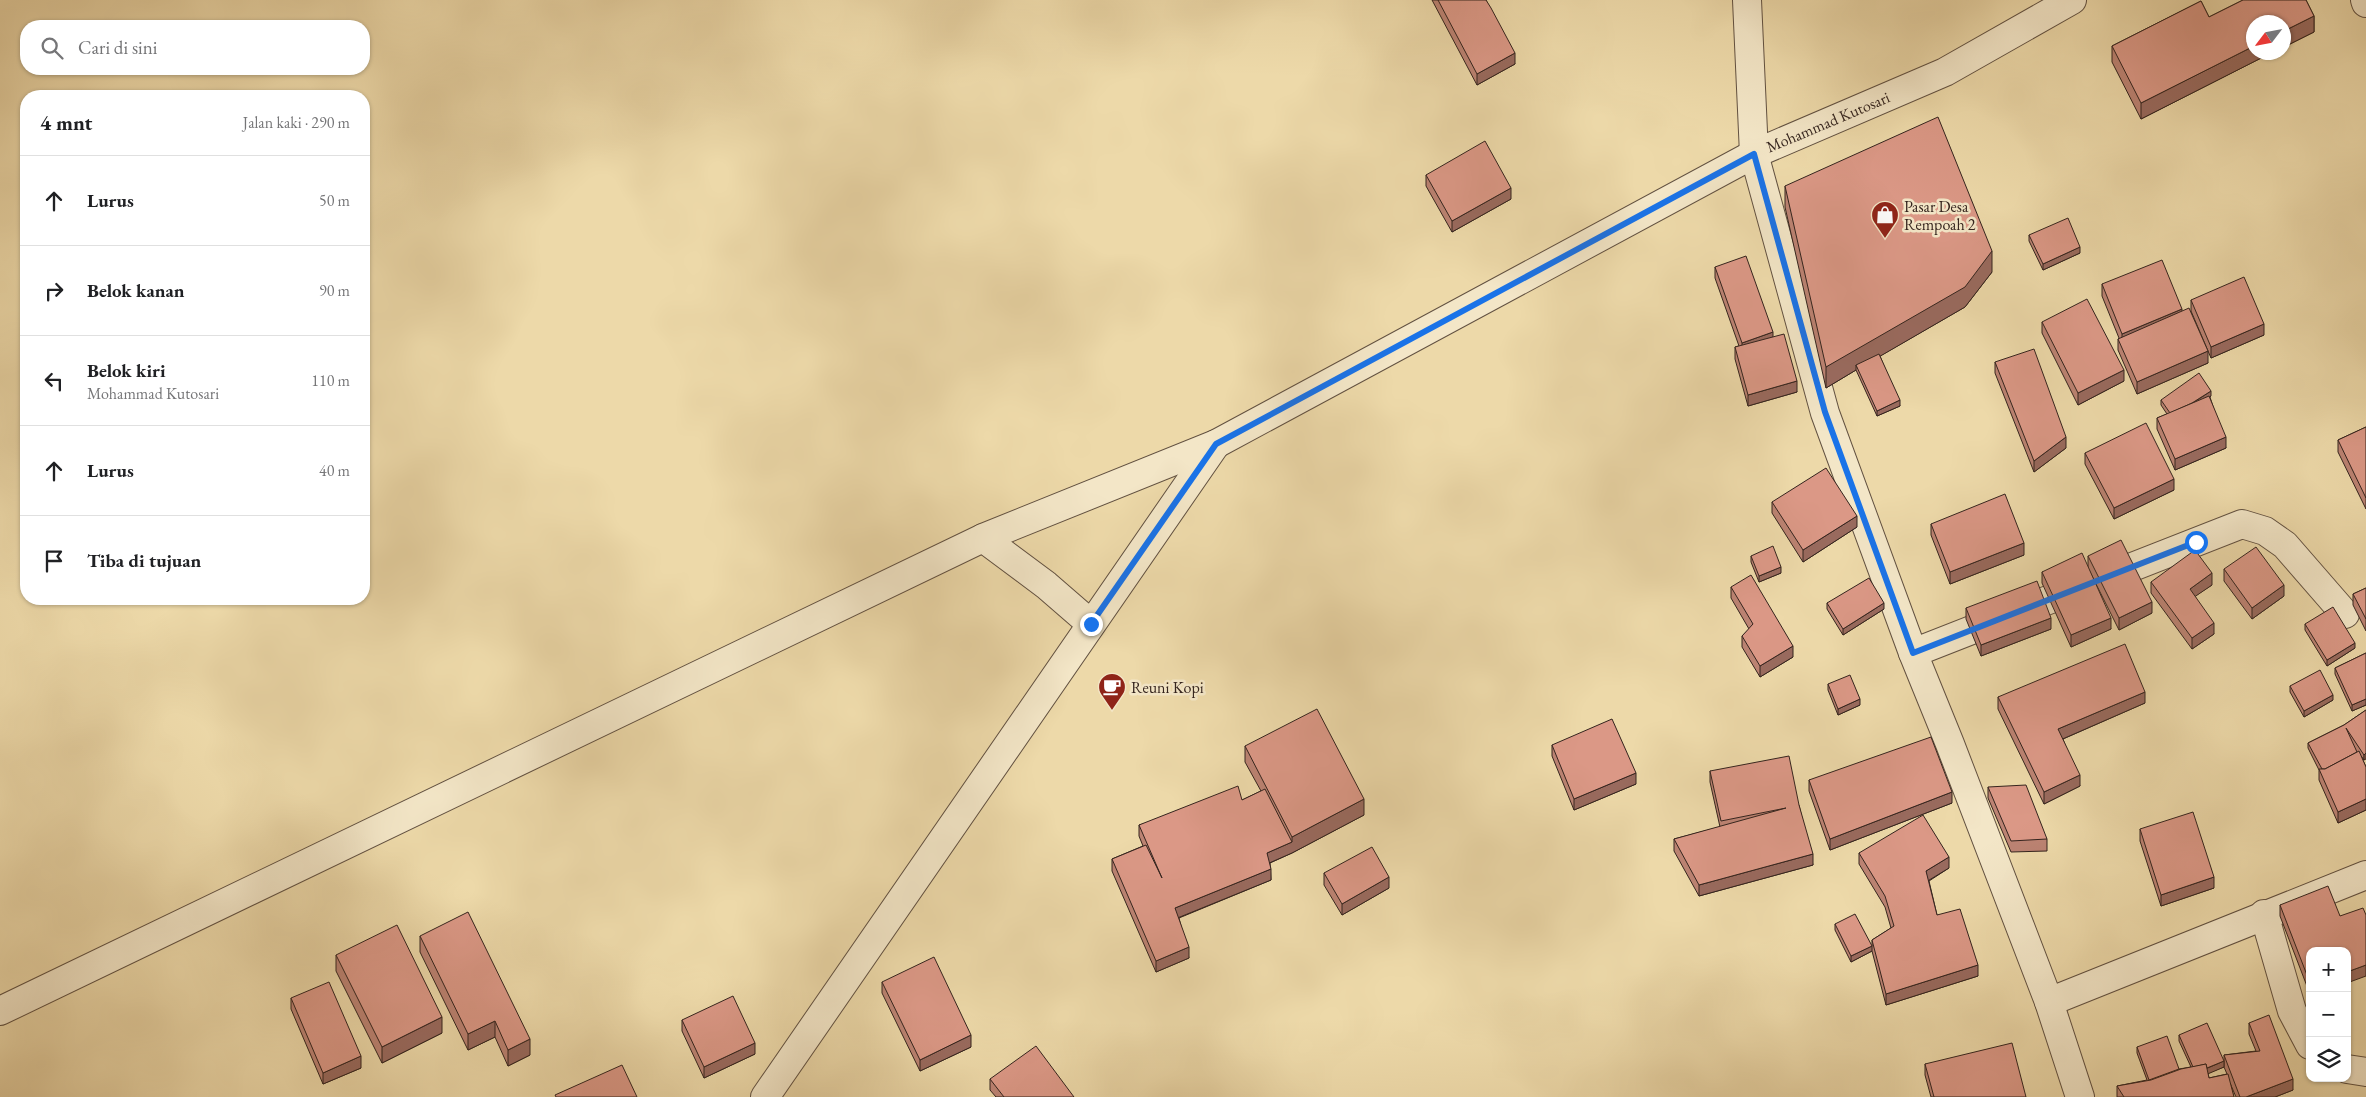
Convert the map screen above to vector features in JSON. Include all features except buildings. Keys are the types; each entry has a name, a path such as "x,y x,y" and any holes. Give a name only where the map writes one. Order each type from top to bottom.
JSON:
{"street":[{"path":"1747,0 1754,154 1825,412 1913,653 2049,1002 2080,1097"},
{"name":"Mohammad Kutosari","path":"0,1011 983,538 1216,444 1754,154 1945,72 2072,0"},
{"path":"765,1097 1216,444"},
{"path":"1913,653 2242,524 2265,531 2285,545 2345,614"},
{"path":"983,538 1046,585 1091,624"},
{"path":"2049,1002 2264,914 2366,875"},
{"path":"2264,914 2292,1011 2306,1037"},
{"path":"2351,1070 2366,1072"}],"place":[{"name":"Pasar Desa Rempoah 2","path":"1885,239"},
{"name":"Reuni Kopi","path":"1112,711"}],"route":[{"path":"1091,624 1216,444 1754,154 1825,412 1913,653 2196,542"}]}
